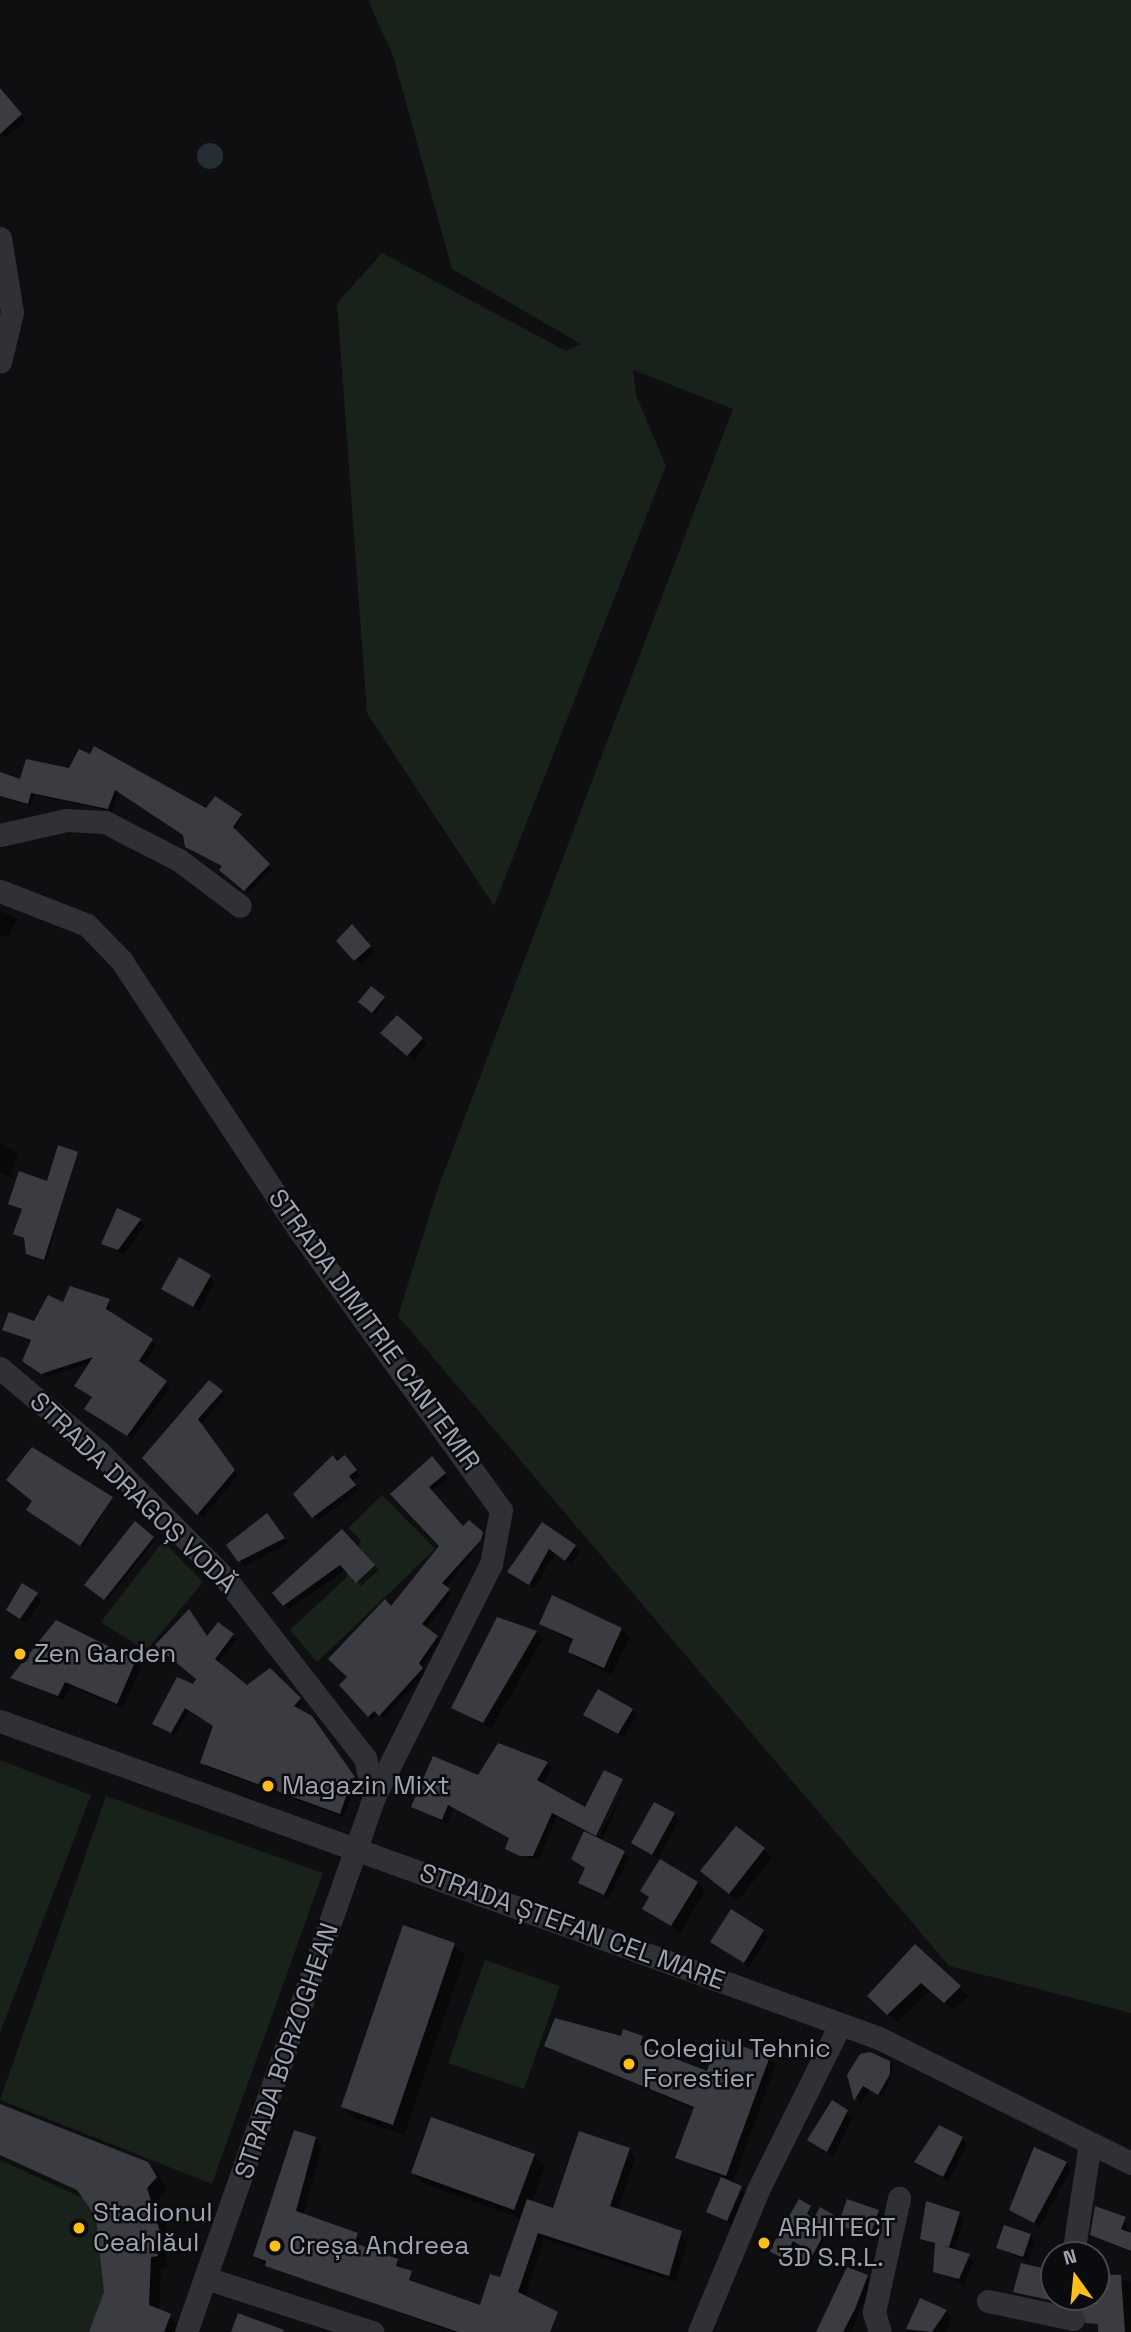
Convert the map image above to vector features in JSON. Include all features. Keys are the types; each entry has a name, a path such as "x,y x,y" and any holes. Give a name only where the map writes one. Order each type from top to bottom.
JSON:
{"street":[{"path":"0,238 12,312 0,362"},
{"path":"0,835 66,820 105,822 179,860 240,906"},
{"name":"STRADA DIMITRIE CANTEMIR","path":"0,891 87,925 121,960 299,1230 501,1510 491,1564 374,1797 357,1849"},
{"name":"STRADA DRAGOȘ VODĂ","path":"0,1368 99,1452 226,1579 365,1758 374,1797"},
{"name":"STRADA ȘTEFAN CEL MARE","path":"0,1721 839,2025 999,2094 1131,2163"},
{"name":"STRADA BORZOGHEAN","path":"186,2332 357,1849"},
{"path":"699,2332 758,2190 839,2025"},
{"path":"1075,2241 1090,2143"},
{"path":"880,2332 874,2312 899,2198"},
{"path":"206,2278 372,2332"},
{"path":"988,2301 1074,2316"}],"shaded area":[{"path":"368,0 1131,0 1131,2013 949,1966 398,1316 438,1188 733,409 633,370 636,395 666,466 494,906 367,713 337,303 382,253 566,351 581,344 452,269 393,56"},
{"path":"210,143 219,147 223,156 219,165 210,169 201,165 197,156 201,147"},
{"path":"382,1495 435,1549 317,1662 290,1630 346,1578 361,1540 348,1528"},
{"path":"163,1541 203,1582 146,1651 101,1622"},
{"path":"0,1760 91,1795 0,2033"},
{"path":"106,1796 323,1873 212,2184 0,2100"},
{"path":"485,1960 560,1986 524,2089 448,2063"},
{"name":"Stadionul Ceahlăul","path":"0,2104 157,2177 148,2188 163,2242 155,2243 158,2256 151,2258 149,2304 171,2314 164,2332 0,2332"}],"building":[{"path":"0,88 22,114 0,134"},
{"path":"94,746 206,808 215,796 242,814 233,827 270,864 244,891 219,870 222,866 185,847 183,835 115,790 108,809 31,793 28,804 0,796 0,772 20,779 26,759 69,768 79,749 90,754"},
{"path":"352,924 371,946 354,961 336,941"},
{"path":"371,986 385,997 372,1013 358,1002"},
{"path":"397,1015 423,1038 407,1056 380,1033"},
{"path":"58,1145 78,1152 44,1260 26,1254 24,1238 13,1234 22,1209 8,1204 19,1171 47,1181"},
{"path":"117,1208 141,1219 118,1250 101,1244"},
{"path":"179,1257 211,1275 193,1307 161,1289"},
{"path":"70,1286 110,1299 106,1309 153,1339 139,1361 167,1381 127,1436 84,1409 92,1397 74,1386 93,1357 41,1374 22,1361 31,1340 2,1330 9,1312 34,1321 48,1295 63,1302"},
{"path":"209,1380 223,1391 198,1419 235,1470 197,1515 142,1458"},
{"path":"32,1447 113,1497 80,1546 26,1510 32,1501 6,1480"},
{"path":"333,1455 337,1461 345,1455 357,1470 349,1476 356,1485 312,1518 293,1494"},
{"path":"432,1456 446,1473 429,1487 463,1526 469,1520 483,1532 481,1540 442,1583 450,1589 422,1624 438,1636 419,1663 423,1668 379,1716 374,1711 368,1717 339,1685 347,1677 328,1659 385,1599 391,1606 439,1546 390,1494"},
{"path":"267,1513 285,1538 238,1562 226,1545"},
{"path":"135,1521 154,1537 104,1600 84,1585"},
{"path":"542,1522 576,1545 565,1561 549,1549 529,1585 507,1572"},
{"path":"342,1529 375,1565 356,1583 340,1565 283,1606 272,1593"},
{"path":"22,1583 38,1593 20,1619 6,1610"},
{"path":"552,1595 622,1628 604,1668 568,1652 573,1639 539,1624"},
{"path":"189,1609 207,1636 218,1622 234,1634 215,1659 247,1685 270,1668 301,1698 294,1706 312,1716 355,1777 340,1789 348,1791 340,1814 200,1763 213,1726 185,1708 171,1733 152,1724 177,1677 193,1684 196,1679 155,1645"},
{"path":"497,1617 537,1631 483,1723 451,1708"},
{"path":"56,1620 136,1660 117,1704 65,1682 58,1696 10,1678"},
{"path":"598,1689 633,1709 618,1734 583,1715"},
{"path":"498,1743 548,1762 537,1780 585,1807 604,1770 623,1779 596,1836 552,1813 533,1856 520,1856 505,1849 509,1838 448,1805 442,1820 411,1807 433,1756 478,1775"},
{"path":"654,1802 675,1813 652,1855 631,1843"},
{"path":"736,1826 765,1848 729,1894 700,1871"},
{"path":"584,1831 625,1851 604,1895 578,1883 585,1868 571,1859"},
{"path":"660,1859 698,1882 671,1926 642,1909 649,1897 640,1891"},
{"path":"731,1909 764,1930 744,1963 710,1942"},
{"path":"403,1925 455,1943 393,2125 341,2107"},
{"path":"915,1944 961,1986 944,2003 921,1983 887,2015 867,1996"},
{"path":"555,2018 621,2036 623,2029 643,2036 640,2045 707,2071 719,2038 770,2056 726,2176 675,2158 694,2107 544,2046"},
{"path":"870,2052 890,2061 890,2074 878,2095 863,2086 854,2101 847,2075 860,2054"},
{"path":"832,2100 848,2110 827,2152 807,2140"},
{"path":"0,2104 148,2162 157,2177 147,2188 163,2242 155,2243 158,2256 151,2257 149,2305 171,2314 164,2332 89,2332 104,2292 96,2217 77,2190 0,2155"},
{"path":"431,2117 535,2154 514,2210 411,2173"},
{"path":"939,2125 963,2137 943,2177 914,2162"},
{"path":"294,2130 316,2137 296,2211 358,2233 355,2243 398,2259 396,2266 412,2271 409,2280 480,2305 490,2274 500,2277 527,2199 553,2208 579,2131 630,2148 610,2206 682,2231 669,2276 538,2233 518,2292 558,2312 550,2332 458,2332 265,2266 266,2261 253,2256"},
{"path":"1034,2147 1067,2162 1034,2223 1009,2210"},
{"path":"721,2177 742,2186 727,2221 706,2212"},
{"path":"799,2199 811,2206 807,2214 814,2218 820,2207 834,2215 808,2264 795,2257 801,2246 793,2241 784,2259 769,2251"},
{"path":"847,2199 879,2210 870,2236 838,2225"},
{"path":"926,2201 960,2212 949,2247 941,2245 970,2254 959,2279 933,2272 935,2243 920,2239"},
{"path":"1095,2206 1126,2217 1121,2229 1131,2233 1131,2251 1110,2241 1090,2235"},
{"path":"1004,2225 1031,2234 1023,2257 996,2248"},
{"path":"1021,2263 1040,2268 1040,2298 1013,2292"},
{"path":"847,2267 868,2275 855,2309 843,2332 816,2332"},
{"path":"1110,2275 1121,2275 1125,2332 1098,2332 1098,2324 1086,2323 1080,2311 1110,2311"},
{"path":"920,2298 947,2310 932,2332 906,2329"},
{"path":"238,2313 284,2330 231,2332"}],"place":[{"name":"Zen Garden","path":"20,1654"},
{"name":"Magazin Mixt","path":"268,1786"},
{"name":"Colegiul Tehnic Forestier","path":"629,2064"},
{"name":"Stadionul Ceahlăul","path":"79,2228"},
{"name":"ARHITECT 3D S.R.L.","path":"764,2243"},
{"name":"Creșa Andreea","path":"275,2246"}]}
